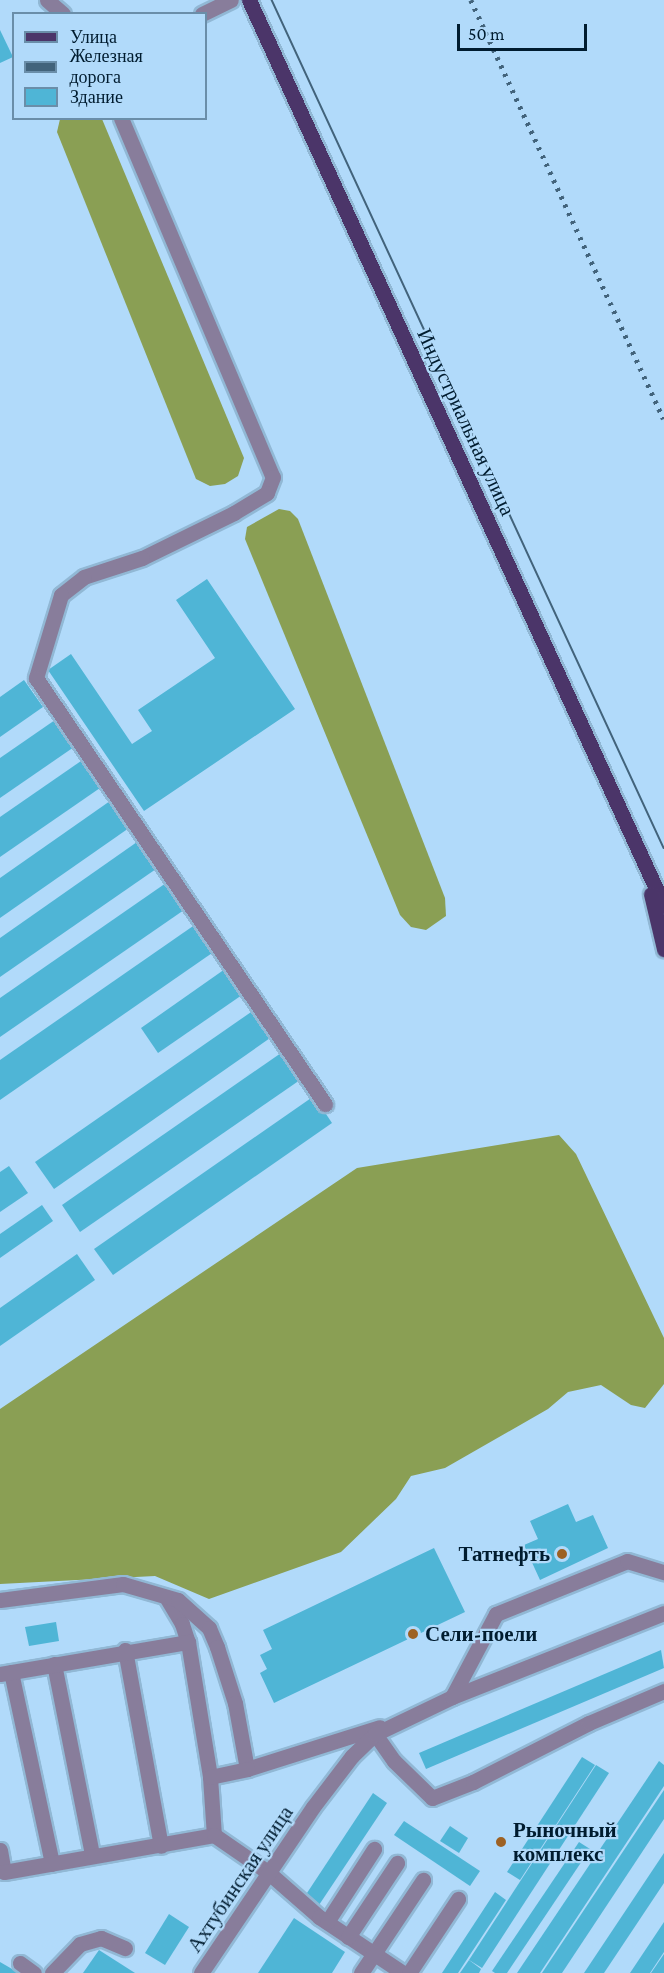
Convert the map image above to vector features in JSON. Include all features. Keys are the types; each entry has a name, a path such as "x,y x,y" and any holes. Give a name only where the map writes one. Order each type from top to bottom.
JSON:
{"main road":[{"name":"Индустриальная улица","path":"249,0 644,862"},
{"path":"644,862 664,906"},
{"path":"644,862 664,949"}],"street":[{"path":"47,0 61,12"},
{"path":"206,12 231,0"},
{"path":"122,120 273,477 267,493 234,513 142,558 84,577 61,595 36,678 325,1104"},
{"path":"452,1697 496,1614 627,1561 664,1572"},
{"path":"0,1600 123,1584 165,1595 185,1605 209,1628 235,1703 247,1769"},
{"path":"165,1595 182,1624 188,1642 210,1777 214,1835"},
{"path":"210,1777 247,1769 390,1724 664,1613"},
{"path":"51,1864 5,1673 125,1650 188,1642"},
{"path":"125,1650 161,1846"},
{"path":"54,1664 92,1855"},
{"path":"375,1734 405,1774 432,1798 473,1782 589,1723 664,1691"},
{"name":"Ахтубинская улица","path":"201,1973 313,1808 352,1756 375,1734 390,1724"},
{"path":"0,1850 4,1872 214,1835 269,1873 327,1922 404,1973"},
{"path":"327,1922 374,1849"},
{"path":"348,1937 397,1863"},
{"path":"361,1973 423,1880"},
{"path":"409,1973 458,1899"},
{"path":"52,1973 80,1944 101,1938 125,1948"},
{"path":"20,1963 34,1973"}],"green space":[{"path":"60,120 102,120 244,458 238,476 225,484 210,486 196,479 57,132"},
{"path":"279,509 290,511 298,519 445,898 446,916 426,930 411,927 400,915 245,539 247,527"},
{"path":"559,1135 576,1154 664,1338 664,1384 645,1408 631,1405 601,1385 568,1392 548,1409 445,1468 411,1476 396,1499 341,1552 209,1599 155,1576 0,1584 0,1409 357,1168"}],"building":[{"path":"0,30 12,57 0,63"},
{"path":"207,579 295,709 144,811 48,670 71,654 132,744 152,731 138,710 215,658 176,600"},
{"path":"24,680 43,707 0,737 0,697"},
{"path":"55,720 74,747 0,798 0,758"},
{"path":"81,761 100,788 0,857 0,817"},
{"path":"110,801 129,828 0,918 0,878"},
{"path":"137,842 156,869 0,977 0,938"},
{"path":"166,883 184,910 0,1037 0,998"},
{"path":"196,924 215,951 0,1100 0,1060"},
{"path":"225,969 242,995 158,1053 141,1028"},
{"path":"254,1010 273,1036 54,1189 35,1162"},
{"path":"281,1053 300,1080 80,1232 62,1205"},
{"path":"314,1096 332,1123 113,1275 94,1249"},
{"path":"9,1166 28,1193 0,1212 0,1172"},
{"path":"42,1205 53,1221 0,1258 0,1234"},
{"path":"77,1254 95,1280 0,1346 0,1308"},
{"path":"568,1504 576,1522 593,1515 608,1548 540,1580 524,1545 538,1539 530,1521"},
{"path":"434,1548 465,1612 274,1703 260,1673 267,1669 260,1655 272,1649 263,1630"},
{"path":"56,1622 59,1641 29,1646 25,1627"},
{"path":"661,1650 664,1668 426,1769 419,1753"},
{"path":"582,1757 595,1765 520,1880 507,1872"},
{"path":"659,1761 664,1765 664,1786 540,1973 517,1973"},
{"path":"596,1765 609,1773 482,1968 469,1960"},
{"path":"664,1790 664,1819 562,1973 542,1973"},
{"path":"373,1793 387,1803 319,1905 305,1896"},
{"path":"404,1821 480,1871 470,1886 394,1835"},
{"path":"450,1826 468,1838 459,1853 440,1841"},
{"path":"579,1842 590,1849 507,1973 495,1973 492,1971"},
{"path":"664,1853 664,1883 604,1973 584,1973"},
{"path":"495,1892 506,1900 458,1973 442,1973"},
{"path":"169,1914 189,1927 165,1965 145,1953"},
{"path":"294,1918 345,1952 332,1973 258,1973"},
{"path":"664,1922 664,1952 650,1973 630,1973"},
{"path":"99,1950 135,1973 83,1973"},
{"path":"664,1954 664,1973 651,1973"},
{"path":"469,1960 481,1969 479,1973 460,1973"},
{"path":"0,1962 19,1973 0,1973"}],"tram line":[{"path":"272,0 664,848"}],"railway":[{"path":"471,0 664,419"}],"place":[{"name":"Татнефть","path":"562,1554"},
{"name":"Сели-поели","path":"413,1634"},
{"name":"Рыночный комплекс","path":"501,1842"}]}
